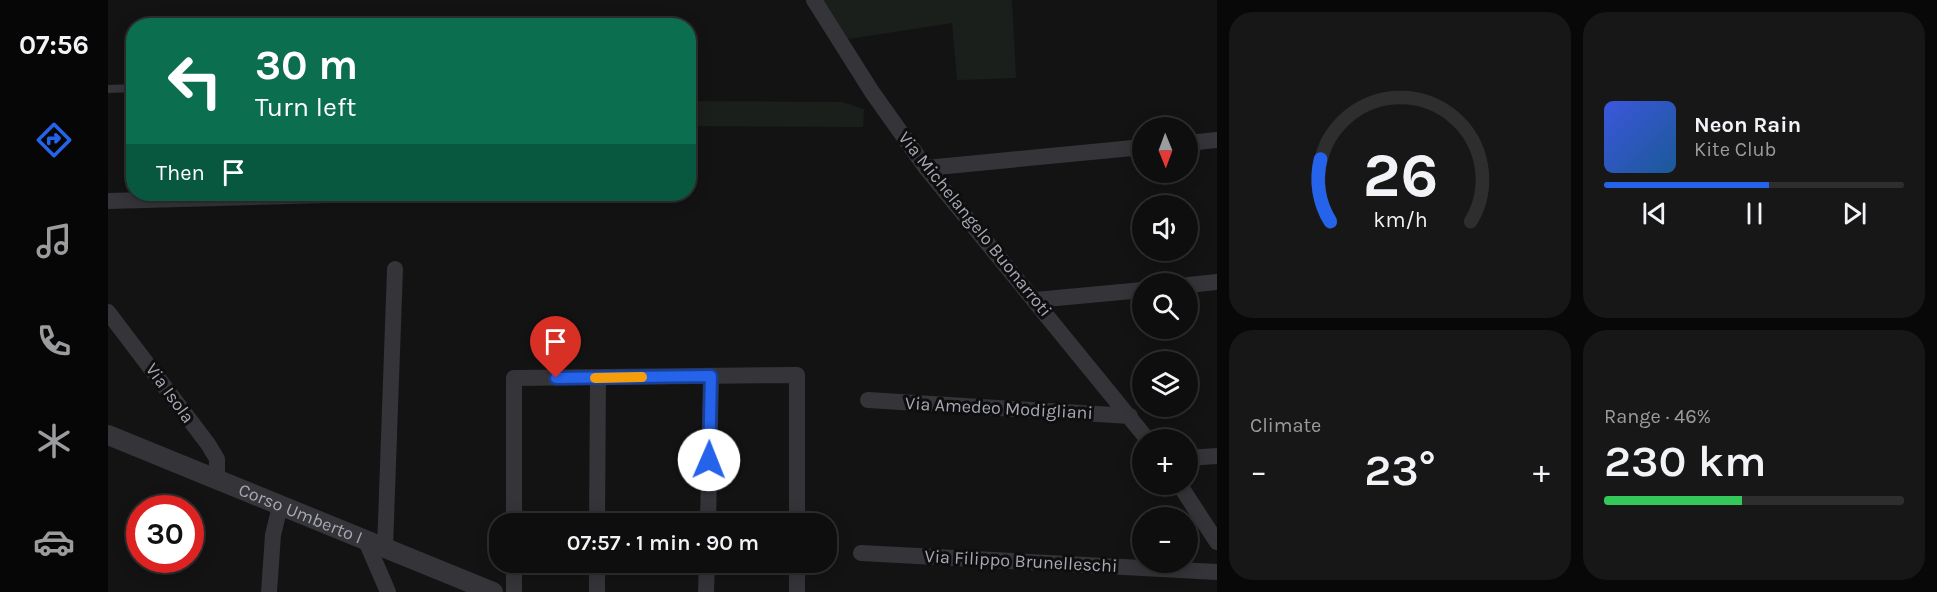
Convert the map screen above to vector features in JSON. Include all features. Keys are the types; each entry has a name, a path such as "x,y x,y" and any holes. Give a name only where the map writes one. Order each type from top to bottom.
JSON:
{"street":[{"name":"Via Michelangelo Buonarroti","path":"814,0 872,92 926,168 1140,429"},
{"path":"1198,142 1217,140"},
{"path":"926,168 1132,148"},
{"path":"108,201 126,201"},
{"path":"385,548 389,381 395,269"},
{"path":"1198,284 1217,282"},
{"path":"1035,300 1132,291"},
{"name":"Via Isola","path":"108,312 208,444 217,459 217,480"},
{"path":"514,513 514,378 797,375 797,513"},
{"path":"708,513 711,376"},
{"path":"597,513 598,378"},
{"name":"Via Amedeo Modigliani","path":"868,400 1130,416"},
{"name":"Corso Umberto I","path":"108,435 493,592"},
{"path":"1198,457 1217,456"},
{"path":"1186,495 1217,542"},
{"path":"269,592 273,535 280,506"},
{"path":"366,541 388,592"},
{"name":"Via Filippo Brunelleschi","path":"861,553 1217,572"},
{"path":"514,573 514,592"},
{"path":"597,573 597,592"},
{"path":"706,592 707,573"},
{"path":"797,573 797,592"}],"lane":[{"path":"108,89 126,88"}],"shaded area":[{"path":"820,0 1012,0 1016,78 957,80 952,23 842,40"},
{"path":"696,101 842,102 864,109 863,127 696,126"}],"slow traffic":[{"path":"595,378 642,377"}],"route":[{"path":"556,378 711,376 709,460"}]}
